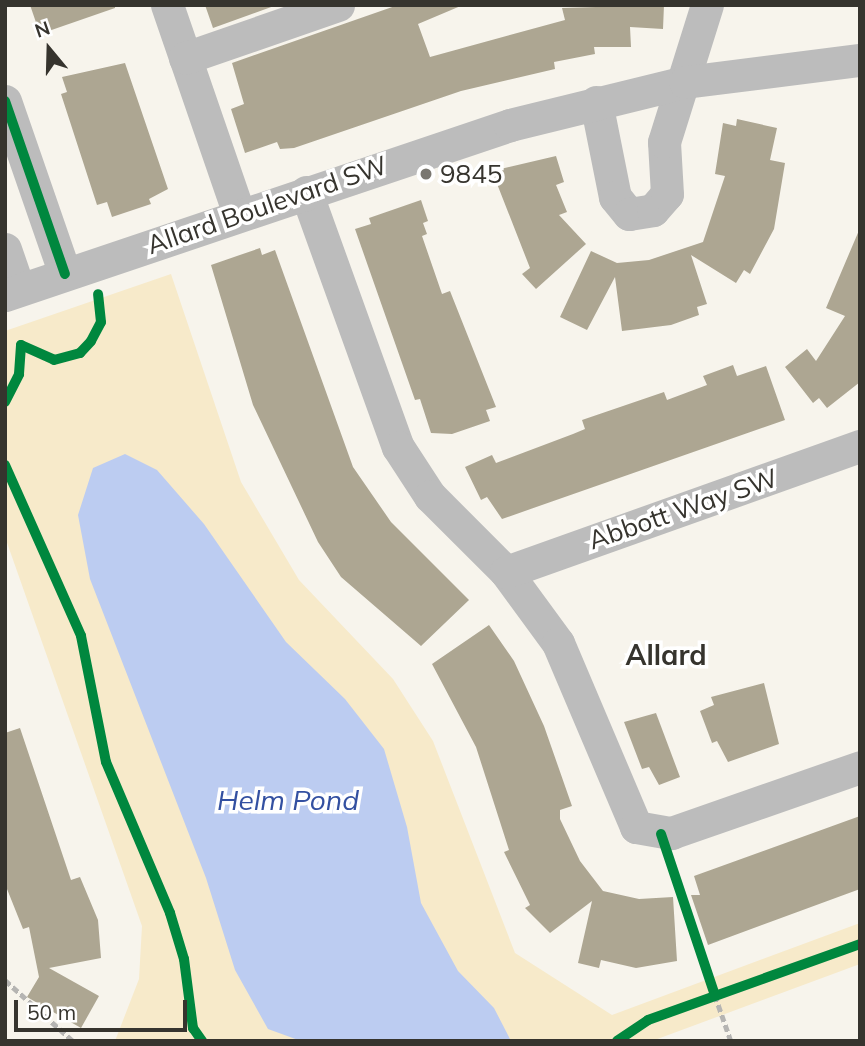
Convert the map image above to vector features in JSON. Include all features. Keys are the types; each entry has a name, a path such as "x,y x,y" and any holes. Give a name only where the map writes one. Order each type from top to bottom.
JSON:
{"street":[{"path":"167,5 239,214"},
{"path":"185,58 338,5"},
{"path":"596,102 615,197 629,214 641,214 661,204 667,194 664,142 708,5"},
{"name":"Allard Boulevard SW","path":"12,292 306,191 596,102 685,82 860,60"},
{"path":"5,100 65,274"},
{"path":"306,191 398,447 430,496 506,572 558,643 624,808 642,831 671,833 860,767"},
{"path":"5,249 12,292"},
{"name":"Abbott Way SW","path":"506,572 860,446"}],"path":[{"path":"5,980 73,1041"},
{"path":"711,983 710,997 731,1041"},
{"path":"710,997 728,991"}],"shaded area":[{"path":"171,274 241,482 299,580 393,679 433,741 515,953 612,1015 860,923 860,964 652,1041 115,1041 139,979 142,926 5,537 5,331"}],"water":[{"name":"Helm Pond","path":"125,454 157,470 204,524 286,642 345,699 384,749 407,827 421,903 458,971 494,1008 511,1041 301,1041 268,1029 235,970 206,878 90,579 78,515 93,468"}],"building":[{"path":"30,5 115,5 115,8 40,34"},
{"path":"205,5 274,5 274,6 213,28"},
{"path":"398,5 463,5 418,24 430,57 565,20 562,8 664,5 663,29 630,27 631,47 594,47 595,54 554,62 555,69 461,91 294,148 280,149 277,142 245,153 231,109 244,104 232,63"},
{"path":"125,63 168,189 149,199 151,204 112,217 107,202 97,205 61,94 67,92 62,77"},
{"path":"737,119 777,128 770,160 785,163 774,229 750,274 744,270 736,283 691,255 707,304 697,307 699,315 671,325 622,331 615,277 587,330 560,317 591,251 617,263 649,260 703,242 725,176 715,174 723,123 736,126"},
{"path":"556,156 564,182 556,185 567,212 559,215 586,244 536,289 522,274 530,268 492,171"},
{"path":"421,200 428,221 423,223 427,234 422,236 442,294 450,291 496,407 486,410 490,421 452,434 431,433 420,399 415,400 355,229 371,224 369,218"},
{"path":"860,228 860,382 827,408 819,398 813,403 785,367 807,349 816,361 845,316 826,308"},
{"path":"260,248 262,255 275,250 353,467 391,522 469,600 421,646 341,577 318,542 253,405 211,265"},
{"path":"733,365 737,376 766,366 785,420 502,519 487,497 481,500 465,467 492,455 496,463 573,434 585,429 582,420 664,392 667,400 707,385 703,376"},
{"path":"489,625 514,661 544,726 572,806 560,810 560,819 580,861 603,891 639,899 673,897 677,961 636,968 601,960 599,968 578,963 592,901 550,933 525,908 530,905 504,852 509,850 476,747 432,664"},
{"path":"764,683 779,744 728,762 717,741 712,743 700,711 714,705 711,697"},
{"path":"656,713 680,777 659,785 649,767 642,769 624,722"},
{"path":"20,728 71,880 80,877 98,920 101,958 49,968 99,996 81,1028 27,997 39,977 29,927 23,929 5,884 5,733"},
{"path":"860,816 860,889 708,945 691,895 700,895 694,876"}],"cycle path":[{"path":"5,101 65,274"},
{"path":"5,402 19,374 21,345 54,360 80,353 91,341 101,322 98,294"},
{"path":"5,465 81,636 106,762 170,913 184,959 193,1028 202,1041"},
{"path":"661,834 715,995"},
{"path":"617,1041 648,1020 860,944"}],"place":[{"name":"9845","path":"426,174"}],"district":[{"name":"Allard","path":"666,655"}]}
